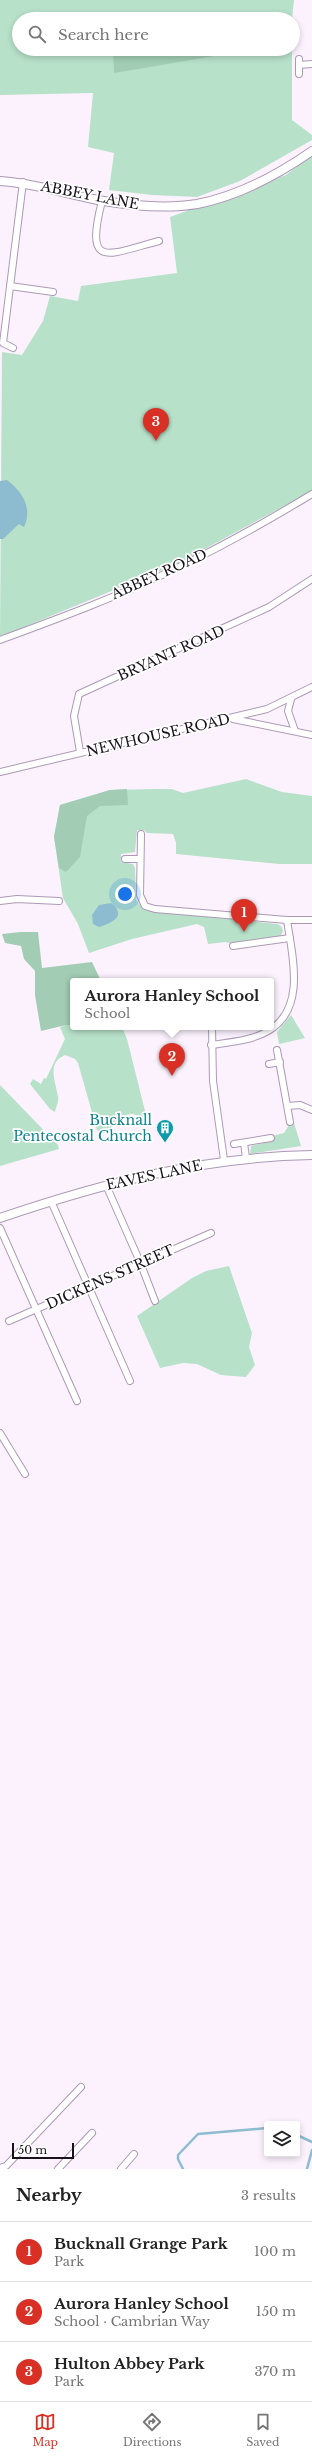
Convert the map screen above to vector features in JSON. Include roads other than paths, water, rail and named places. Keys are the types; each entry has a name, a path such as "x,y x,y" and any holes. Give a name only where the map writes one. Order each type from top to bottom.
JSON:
{"street":[{"path":"299,74 299,62 312,64"},
{"name":"ABBEY LANE","path":"0,181 24,182 102,201 146,206 197,204 239,190 282,171 312,151"},
{"path":"13,348 3,343 24,182"},
{"path":"102,201 96,239 97,247 102,252 111,254 159,242"},
{"path":"10,286 54,292"},
{"path":"0,309 7,310"},
{"name":"ABBEY ROAD","path":"0,640 44,624 179,567 262,523 312,494"},
{"name":"BRYANT ROAD","path":"80,752 74,716 80,694 263,610 312,579"},
{"name":"NEWHOUSE ROAD","path":"0,772 80,752 231,719 267,709 291,699 312,687"},
{"path":"291,699 288,711 295,731"},
{"path":"231,719 312,735"},
{"path":"140,834 140,895 145,906 155,909 287,920 312,920"},
{"path":"125,859 140,859"},
{"path":"0,901 17,899 59,901"},
{"path":"274,1025 285,1015 294,987 287,920"},
{"path":"233,946 290,938"},
{"path":"212,1030 211,1045 215,1098 224,1160"},
{"path":"211,1045 252,1038 269,1030"},
{"path":"277,1050 290,1122"},
{"path":"269,1064 280,1062"},
{"path":"288,1106 300,1105 312,1110"},
{"path":"234,1144 271,1138"},
{"path":"244,1143 246,1158"},
{"name":"EAVES LANE","path":"0,1218 106,1185 224,1160 312,1156"},
{"path":"106,1185 140,1262 155,1301"},
{"path":"51,1201 130,1381"},
{"path":"0,1228 77,1401"},
{"name":"DICKENS STREET","path":"9,1321 140,1262 211,1233"},
{"path":"0,1433 25,1474"},
{"path":"0,2168 6,2166 80,2087"},
{"path":"58,2169 92,2133"},
{"path":"120,2169 134,2154"}],"water":[{"path":"7,480 21,495 27,507 27,513 24,527 19,524 3,539 0,539 0,481"},
{"path":"111,903 118,911 116,918 113,921 99,927 93,924 92,915 99,905"}],"waterway":[{"path":"183,2169 178,2159 178,2155 198,2134 264,2128"},
{"path":"300,2136 312,2142"},
{"path":"307,2169 312,2150"}],"place":[{"name":"Hulton Abbey Park","path":"156,441"},
{"name":"Bucknall Grange Park","path":"244,932"},
{"name":"Aurora Hanley School","path":"172,1076"},
{"name":"Bucknall Pentecostal Church","path":"165,1143"}]}
